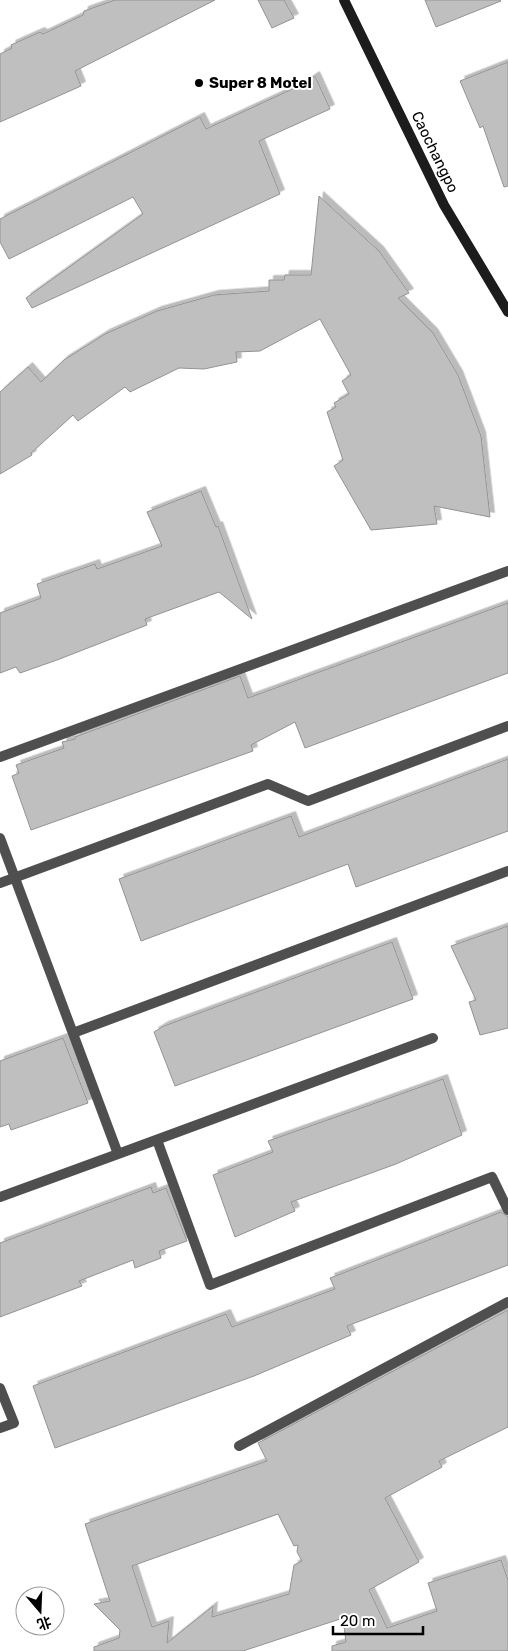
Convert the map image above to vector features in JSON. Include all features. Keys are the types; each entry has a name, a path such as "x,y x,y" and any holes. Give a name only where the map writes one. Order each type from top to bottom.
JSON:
{"street":[{"name":"Caochangpo","path":"344,0 444,205 508,312"}],"lane":[{"path":"0,757 508,571"},
{"path":"0,883 268,784 308,801 508,726"},
{"path":"0,838 118,1154"},
{"path":"72,1033 508,871"},
{"path":"0,1197 433,1038"},
{"path":"157,1140 210,1285 492,1178 508,1210"},
{"path":"239,1446 508,1302"},
{"path":"0,1388 14,1423 0,1428"}],"building":[{"path":"115,0 215,0 75,71 81,86 0,122 0,54 12,48 11,45 40,32 43,34 83,15 84,11"},
{"path":"258,0 284,0 294,18 272,28"},
{"path":"425,0 500,0 501,1 436,27"},
{"path":"508,62 508,186 504,187 483,126 480,128 460,81"},
{"path":"315,76 330,109 259,141 280,194 32,308 26,298 143,214 133,197 9,259 0,242 0,219 200,117 206,129 303,84"},
{"path":"319,196 379,251 409,293 398,298 433,333 458,375 481,436 490,517 434,506 437,524 371,530 334,466 343,460 327,412 336,407 334,403 349,394 342,381 351,375 320,319 260,351 236,352 237,362 204,369 179,368 130,392 125,387 78,421 73,415 31,453 32,455 0,474 0,392 28,367 41,382 64,360 105,334 157,311 214,295 269,291 269,280 284,280 285,275 311,275"},
{"path":"201,491 216,527 218,526 252,619 219,592 145,619 147,625 57,660 20,673 16,667 0,673 0,613 41,598 37,584 95,564 97,569 162,546 147,512"},
{"path":"508,603 508,673 305,748 295,722 251,745 253,751 31,830 12,776 19,773 16,765 64,748 62,742 75,739 75,737 240,676 248,698"},
{"path":"508,759 508,831 356,887 348,864 141,941 119,879 291,816 299,837"},
{"path":"508,926 508,1028 480,1035 469,1002 476,1000 451,946"},
{"path":"392,942 413,999 175,1086 154,1032 164,1026"},
{"path":"63,1038 88,1103 11,1130 9,1124 0,1127 0,1061"},
{"path":"443,1079 462,1135 396,1164 291,1202 295,1211 235,1237 213,1175 273,1152 268,1141"},
{"path":"151,1187 153,1193 166,1188 187,1241 159,1251 161,1258 135,1268 133,1260 79,1281 82,1286 0,1317 0,1243"},
{"path":"501,1212 508,1217 508,1265 347,1326 351,1335 254,1376 55,1448 33,1386 226,1314 232,1327 335,1289 330,1278"},
{"path":"508,1310 508,1427 439,1461 442,1467 385,1498 419,1562 369,1590 387,1628 437,1611 428,1583 501,1560 508,1580 508,1651 332,1651 332,1646 346,1642 343,1618 243,1651 94,1651 94,1647 119,1638 120,1630 94,1604 110,1601 85,1524 267,1461 258,1443","holes":["278,1514 294,1546 298,1545 297,1552 302,1561 294,1565 289,1594 212,1617 213,1606 167,1643 169,1621 152,1627 132,1566"]}],"place":[{"name":"Super 8 Motel","path":"199,83"}]}
